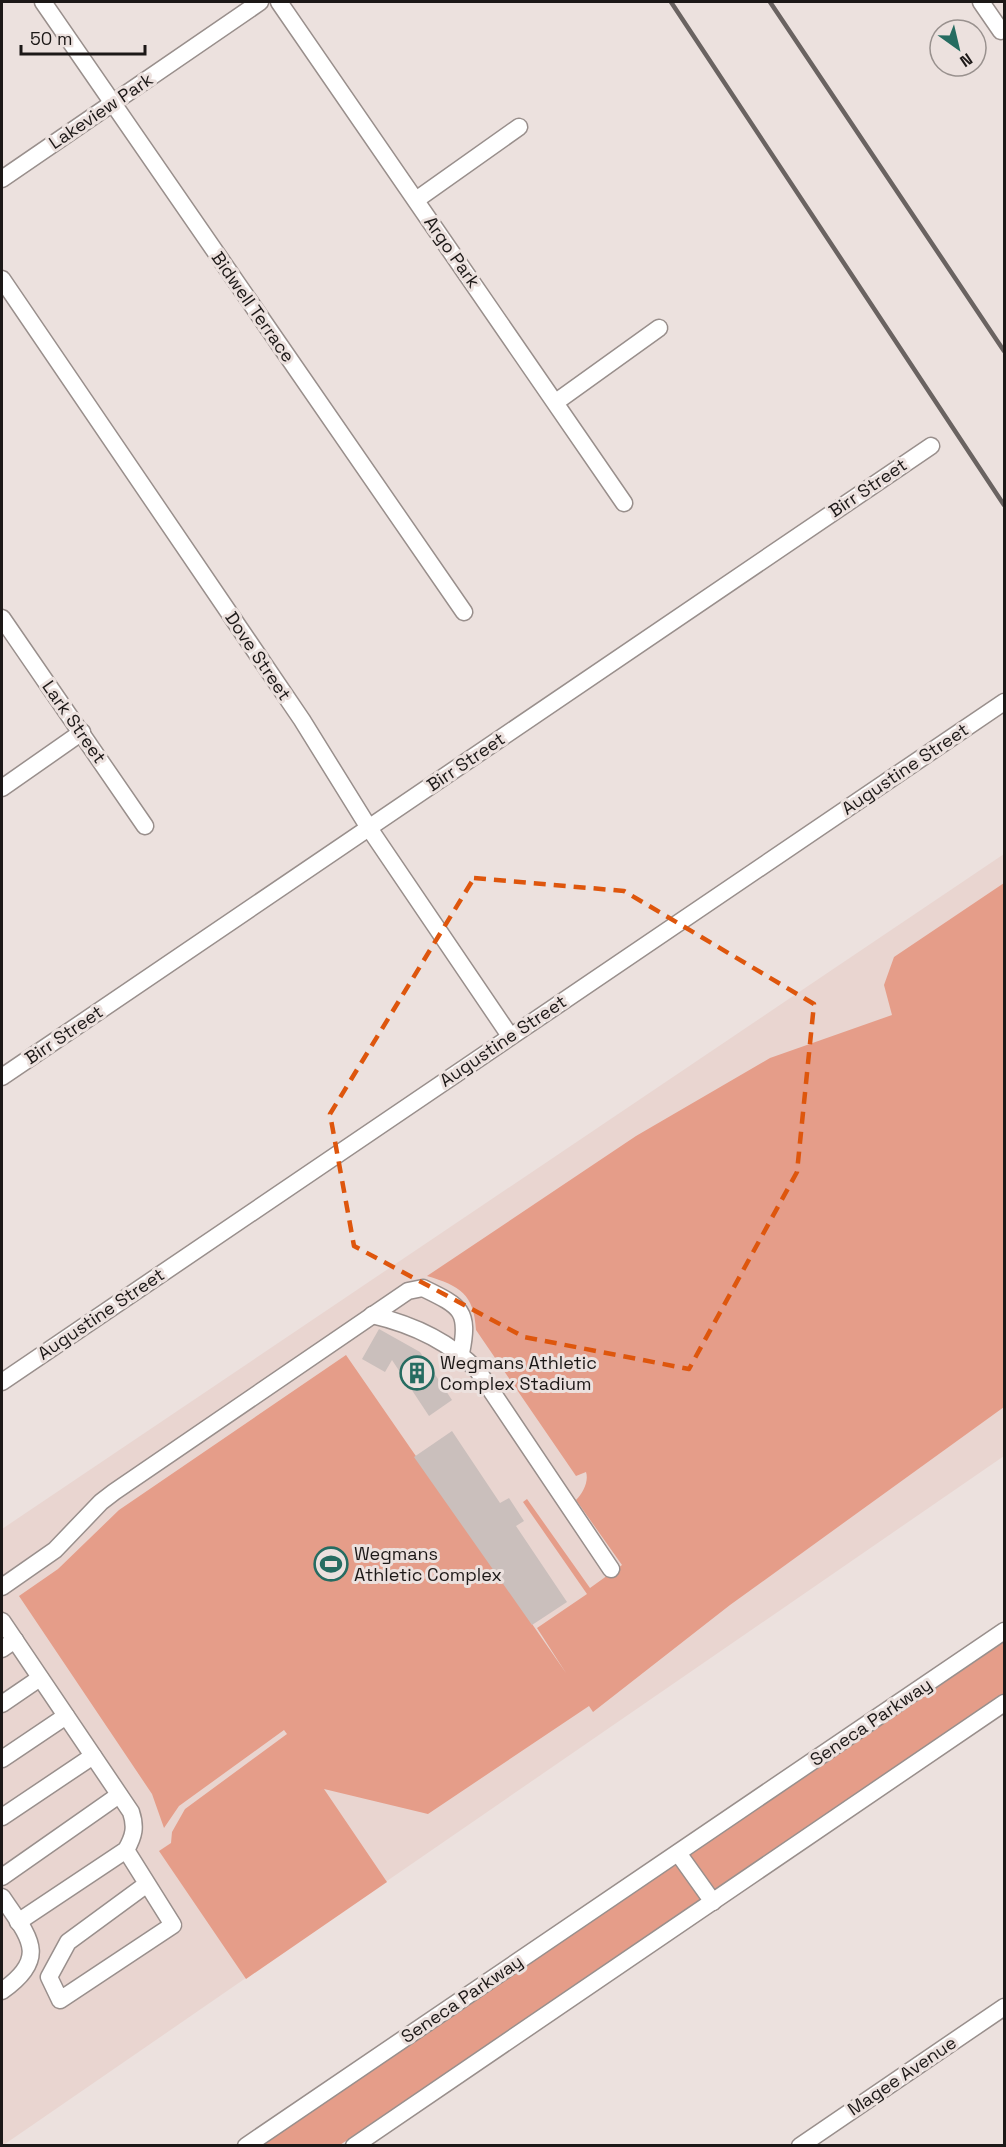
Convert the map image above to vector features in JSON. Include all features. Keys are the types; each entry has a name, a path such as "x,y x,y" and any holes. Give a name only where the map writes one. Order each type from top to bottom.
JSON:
{"street":[{"name":"Bidwell Terrace","path":"43,2 464,612"},
{"name":"Lakeview Park","path":"2,179 260,2"},
{"name":"Argo Park","path":"279,2 624,503"},
{"path":"981,2 1001,31"},
{"path":"416,200 519,127"},
{"name":"Dove Street","path":"2,279 302,720 369,828 510,1036"},
{"path":"556,402 659,328"},
{"name":"Birr Street","path":"2,1077 931,446"},
{"name":"Lark Street","path":"2,618 145,826"},
{"name":"Augustine Street","path":"2,1382 1005,702"},
{"path":"2,788 82,732"},
{"path":"2,1587 55,1550 101,1502 114,1492 408,1292 423,1288 458,1307 464,1317 465,1331 461,1353"},
{"path":"372,1315 395,1320 461,1353 478,1371 612,1569"},
{"path":"2,1621 8,1645 40,1678 119,1795 135,1823 133,1837 126,1850 18,1922"},
{"name":"Seneca Parkway","path":"246,2145 1005,1631"},
{"path":"2,1704 40,1678"},
{"path":"354,2145 1005,1704"},
{"path":"2,1759 66,1716"},
{"path":"2,1817 93,1756"},
{"path":"2,1877 119,1795"},
{"path":"126,1850 173,1925 60,2000 49,1977 68,1942 147,1884"},
{"path":"678,1853 713,1902"},
{"path":"2,1897 32,1943 31,1957 22,1976 2,1991"},
{"name":"Magee Avenue","path":"800,2145 1005,2007"}],"highlighted area":[{"path":"474,878 624,891 814,1004 797,1172 689,1369 524,1337 354,1246 330,1114"}],"shaded area":[{"path":"1004,854 1004,1456 2,2146 2,1529"},
{"path":"1004,883 1004,1407 730,1605 593,1712 589,1706 428,1814 324,1789 387,1882 246,1979 159,1851 171,1843 172,1832 185,1809 287,1734 284,1730 179,1806 164,1828 152,1794 19,1596 58,1569 119,1510 346,1355 566,1673 537,1628 587,1594 523,1502 527,1499 590,1588 622,1565 576,1500 585,1487 586,1472 576,1476 476,1330 472,1308 463,1293 427,1276 636,1136 770,1058 892,1015 884,985 894,957"},
{"path":"1004,1642 1004,1696 340,2145 261,2146"}],"building":[{"name":"Wegmans Athletic Complex Stadium","path":"379,1329 420,1352 452,1400 429,1416 392,1360 385,1372 362,1359"},
{"path":"452,1431 500,1503 509,1498 524,1521 516,1526 567,1602 532,1625 414,1457"}],"railway":[{"path":"671,2 1004,505"},
{"path":"770,2 1004,351"}],"place":[{"name":"Wegmans Athletic Complex Stadium","path":"417,1373"},
{"name":"Wegmans Athletic Complex","path":"331,1564"}]}
